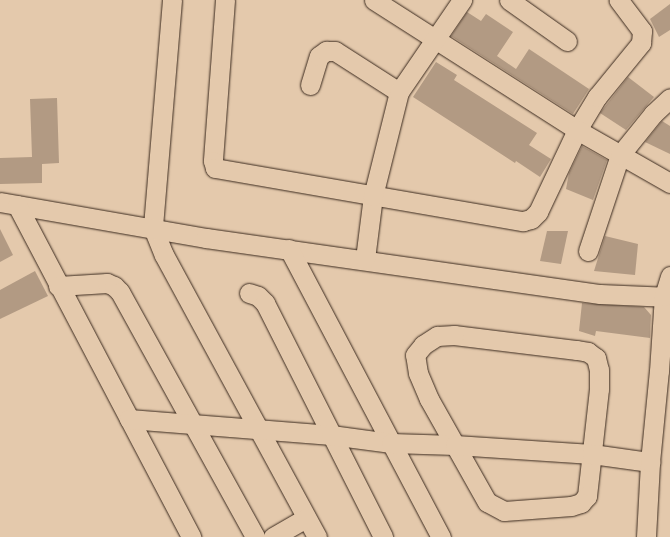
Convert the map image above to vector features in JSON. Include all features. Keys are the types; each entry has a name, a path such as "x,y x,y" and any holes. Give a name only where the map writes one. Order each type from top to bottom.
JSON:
{"street":[{"path":"172,0 153,228 164,255 256,429 317,537"},
{"path":"225,0 213,161 215,168 523,221 531,219 538,212 559,172 577,130 597,97 641,42 642,31 620,0"},
{"path":"374,0 577,130 670,183"},
{"path":"365,259 373,196 399,92 434,38 462,0"},
{"path":"509,0 567,41"},
{"path":"310,85 319,56 326,51 335,51 399,92"},
{"path":"588,251 620,155 653,114 670,98"},
{"path":"8,204 206,238 289,248 600,294 667,296"},
{"path":"8,204 58,286 191,537"},
{"path":"289,248 441,537"},
{"path":"646,537 650,462 670,276"},
{"path":"58,286 106,283 114,286 255,537"},
{"path":"249,293 258,296 265,303 383,537"},
{"path":"454,335 577,350 588,352 596,358 599,370 599,389 587,496 582,503 572,506 504,511 486,502 455,445 429,399 418,373 415,355 423,345 437,336 454,335"},
{"path":"659,372 670,393"},
{"path":"128,419 331,435 391,443 455,445 592,454 650,462"},
{"path":"273,537 306,518"}],"building":[{"path":"670,4 670,30 659,37 650,19"},
{"path":"467,12 481,21 486,14 513,32 497,56 516,69 529,49 589,89 573,114 451,36"},
{"path":"436,62 457,75 454,80 537,133 529,145 551,159 540,177 413,97"},
{"path":"628,77 654,97 626,130 600,113"},
{"path":"57,98 59,163 42,164 42,183 0,184 0,158 32,157 30,99"},
{"path":"662,121 670,126 670,154 645,142"},
{"path":"582,146 607,160 593,200 566,189 569,173"},
{"path":"0,229 13,255 0,262"},
{"path":"547,231 568,231 561,264 540,261"},
{"path":"605,236 638,244 635,275 594,271"},
{"path":"35,271 48,296 0,319 0,290"},
{"path":"582,303 644,307 651,315 650,338 596,331 595,336 579,331"}]}
